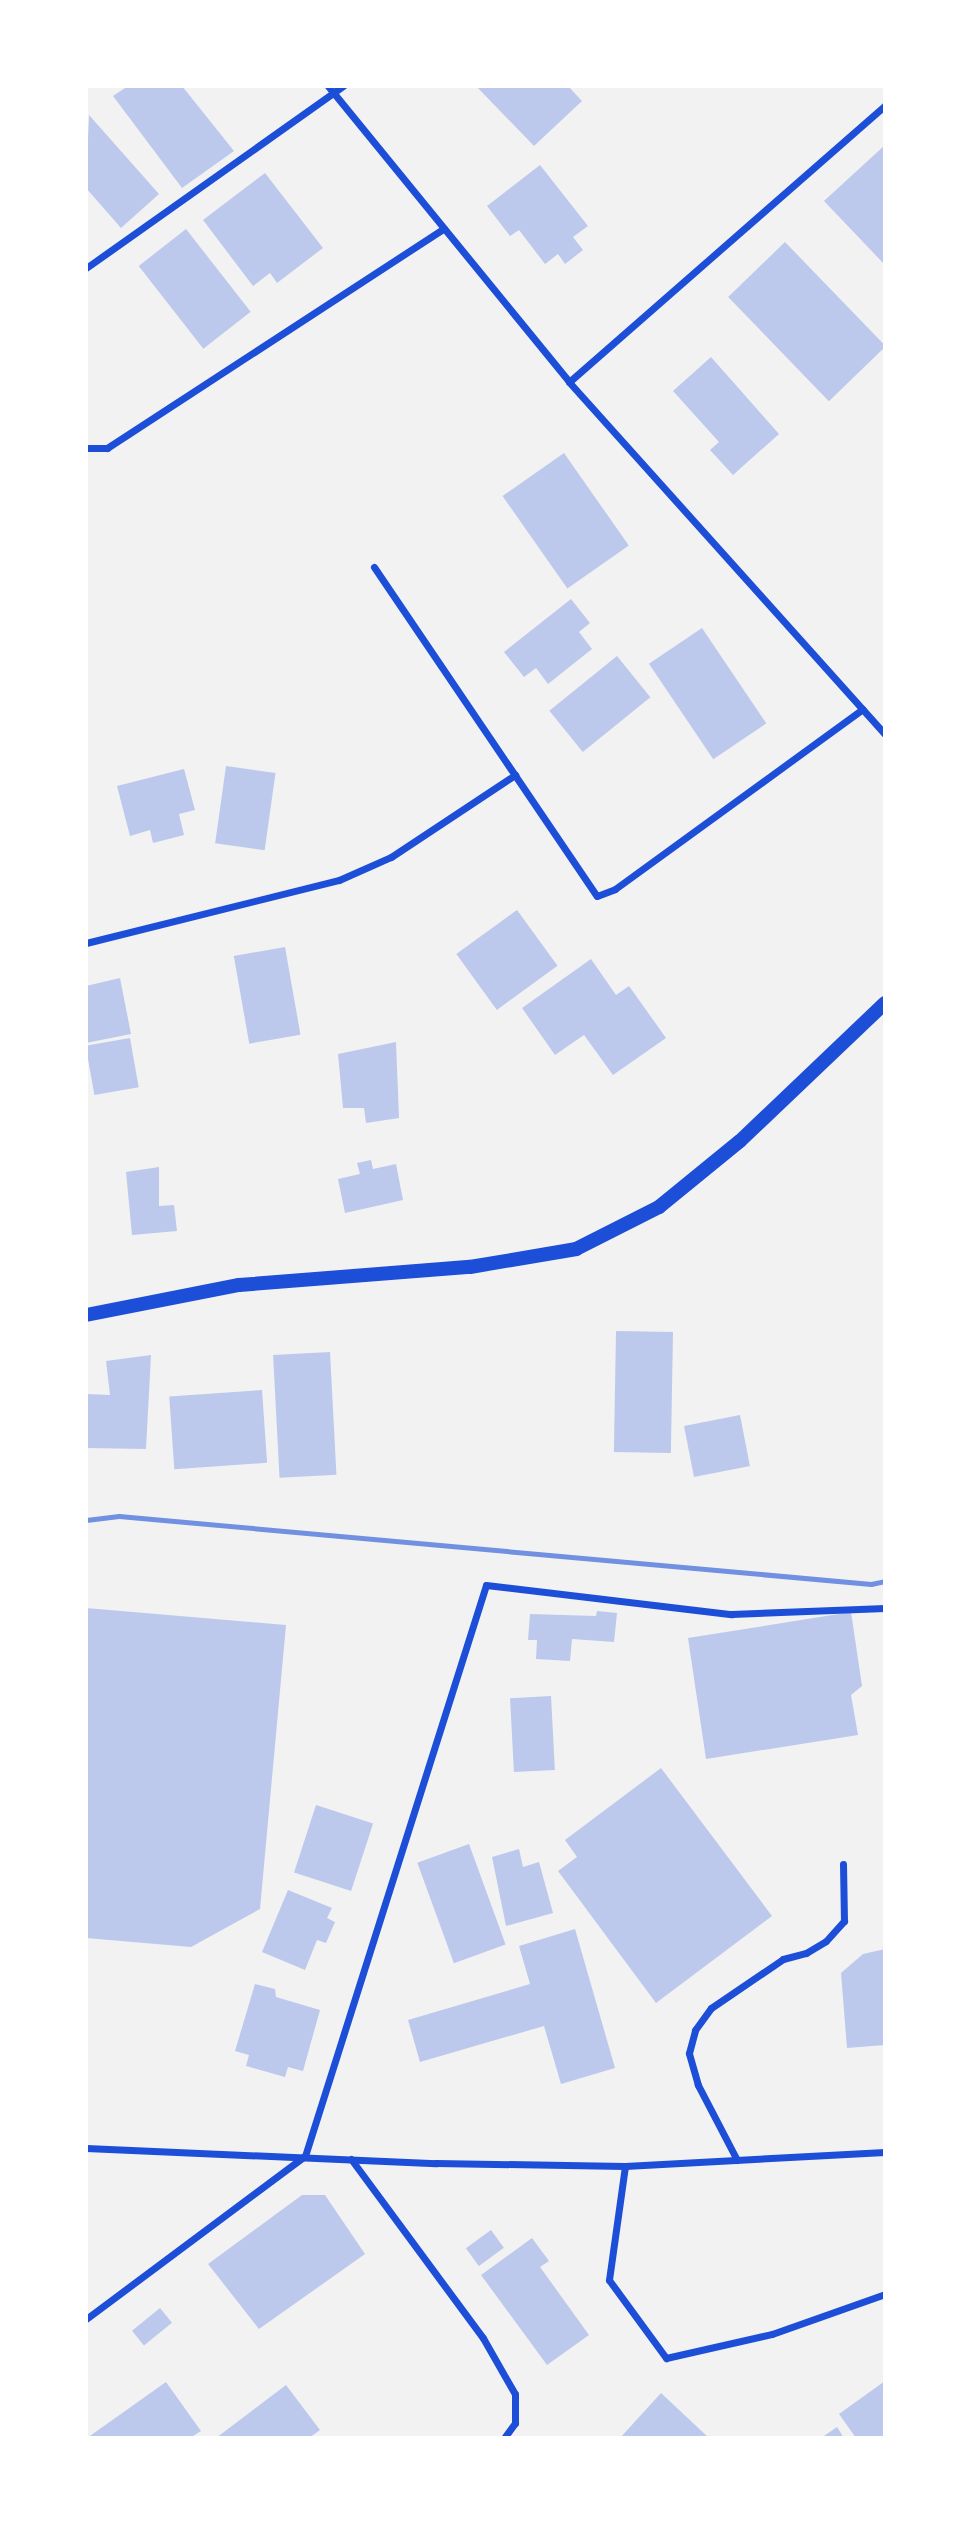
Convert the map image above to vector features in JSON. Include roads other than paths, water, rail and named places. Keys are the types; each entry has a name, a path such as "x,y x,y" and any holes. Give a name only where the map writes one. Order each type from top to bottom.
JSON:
{"main road":[{"path":"86,1315 239,1285 470,1267 576,1249 669,1199 740,1141 885,1003"}],"street":[{"path":"328,86 569,383 885,734"},
{"path":"86,268 342,86"},
{"path":"569,383 885,105"},
{"path":"86,448 107,447 444,228"},
{"path":"374,567 597,896 615,889 863,709"},
{"path":"86,943 339,880 391,857 515,775"},
{"path":"86,2319 305,2156 421,1801 486,1585 731,1614 885,1608"},
{"path":"737,2160 698,2085 689,2053 695,2030 711,2008 743,1984 783,1959 806,1953 826,1941 844,1921 843,1864"},
{"path":"86,2148 351,2159 625,2166 885,2152"},
{"path":"351,2159 476,2328 515,2394 515,2423 504,2438"},
{"path":"625,2166 609,2280 666,2358 772,2334 885,2294"}],"railway":[{"path":"86,1520 119,1516 871,1584 885,1581"}]}
